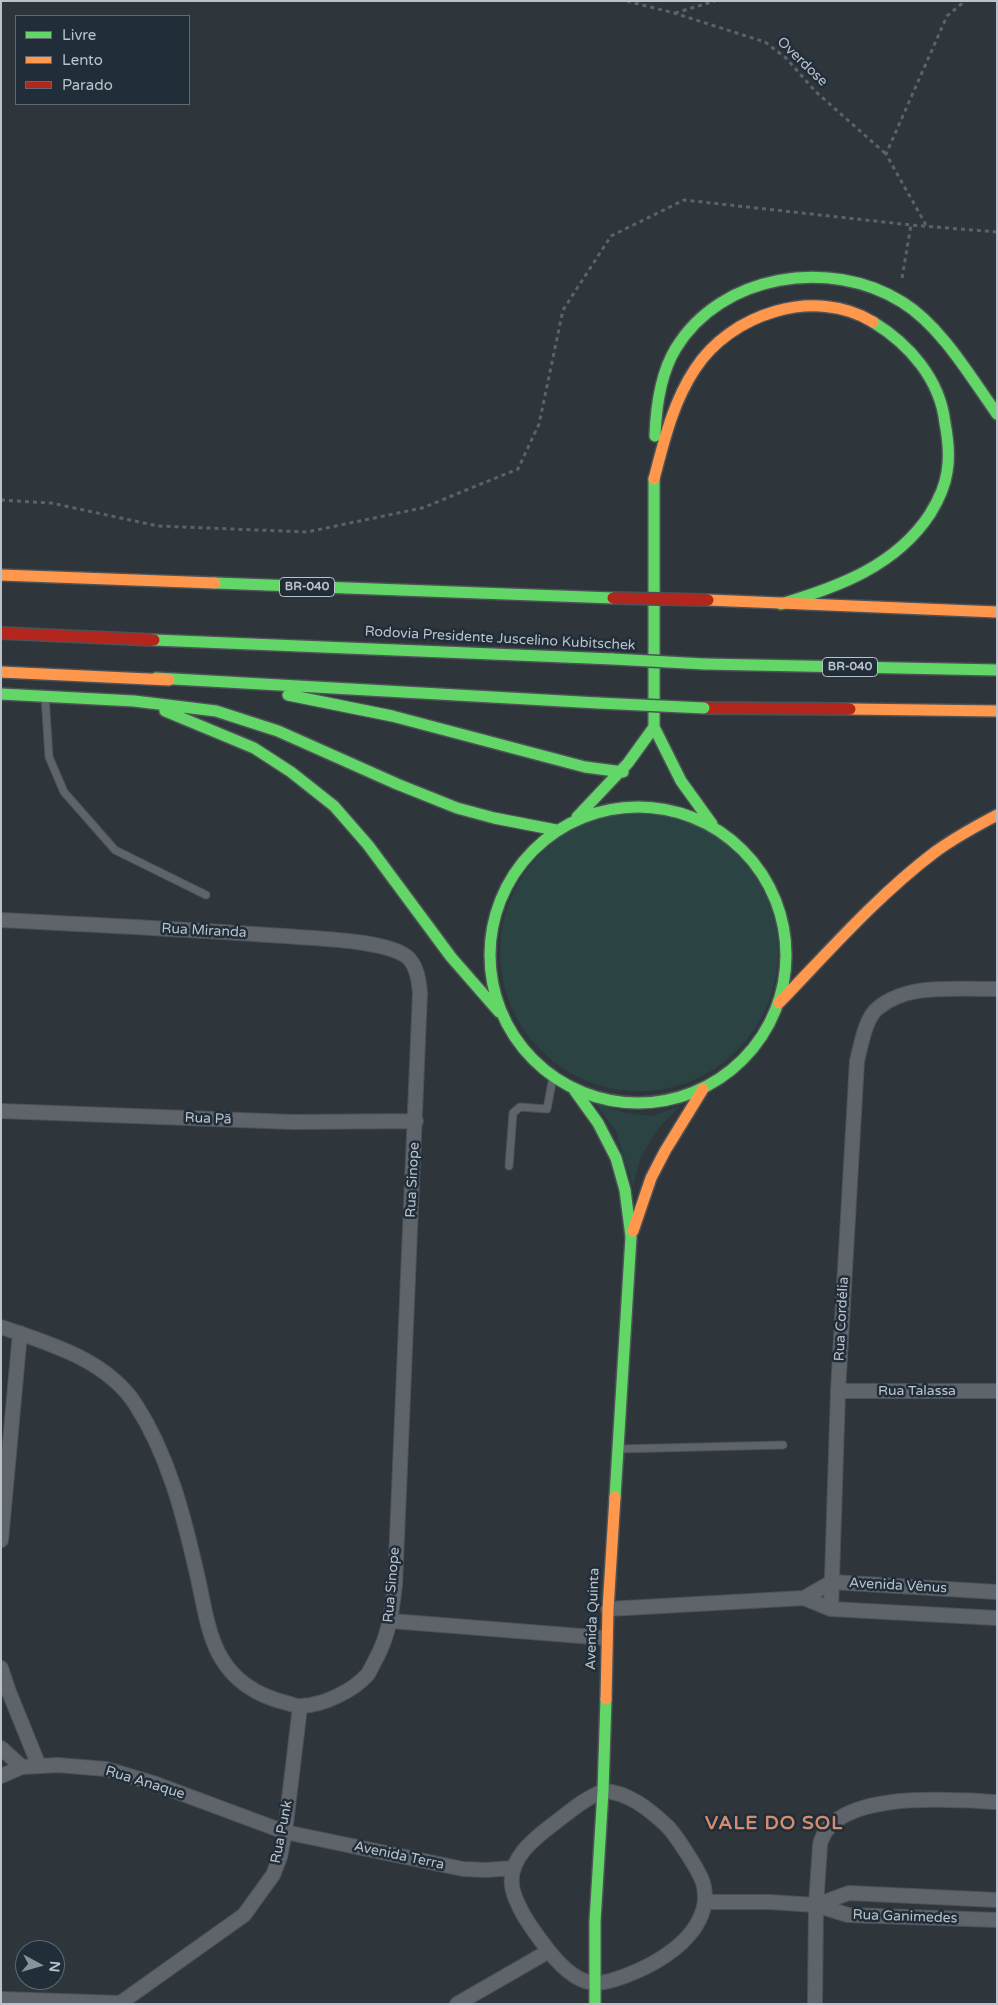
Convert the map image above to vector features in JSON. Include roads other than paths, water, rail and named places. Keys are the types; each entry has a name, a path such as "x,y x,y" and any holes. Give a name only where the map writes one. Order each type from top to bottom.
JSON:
{"main road":[{"path":"712,825 681,781 654,728 654,480 656,417 666,370 676,348 687,332 699,317 712,307 752,286 806,277 856,282 886,292 920,314 971,376 997,414"},
{"path":"654,480 666,431 676,404 697,365 713,347 735,330 760,315 798,305 829,307 848,311 874,321 887,329 904,344 937,392 945,419 949,458 945,483 934,508 923,524 902,547 877,566 850,581 782,604"},
{"name":"BR-040","path":"1,575 997,612"},
{"name":"Rodovia Presidente Juscelino Kubitschek","path":"1,633 704,664 997,670"},
{"path":"1,672 156,678 704,708 997,712"},
{"path":"156,678 304,697 392,716 585,767 623,772"},
{"path":"1,694 136,699 213,710 253,722 300,740 456,808 486,818 556,830"},
{"path":"136,699 254,748 291,772 334,806 368,845 451,957 503,1017 516,1040 533,1060 553,1077 576,1090 618,1103 661,1103 703,1089 736,1068 762,1039 779,1004 787,963 784,922 769,884 745,850 712,825 682,812 650,806 618,807 586,815 556,830 525,858 503,894 491,934 491,977 503,1017"},
{"path":"573,822 623,772 640,751 654,728"},
{"path":"779,1004 902,878 974,825 997,814"},
{"name":"Avenida Quinta","path":"631,1237 652,1178 665,1151 703,1089"},
{"name":"Avenida Quinta","path":"576,1090 605,1134 616,1158 624,1180 631,1237 606,1638 603,1791 595,1922 595,2004"}],"street":[{"name":"Rua Miranda","path":"1,920 360,942 386,948 406,956"},
{"name":"Rua Sinope","path":"1,1327 59,1348 107,1374 121,1386 136,1404 156,1441 177,1493 211,1635 219,1654 238,1679 253,1690 271,1699 300,1707 320,1703 348,1690 368,1674 384,1643 391,1621 395,1575 420,994 414,965 406,956"},
{"name":"Rua Cordélia","path":"831,1609 838,1391 857,1061 864,1031 877,1009 898,997 924,990 997,990"},
{"name":"Rua Pã","path":"1,1111 293,1122 416,1121"},
{"path":"1,1540 20,1333"},
{"name":"Rua Talassa","path":"838,1391 997,1392"},
{"name":"Avenida Vênus","path":"804,1598 832,1582 997,1592"},
{"name":"Avenida Vênus","path":"608,1609 804,1598 831,1609 997,1618"},
{"path":"391,1621 606,1638"},
{"path":"1,1668 39,1766"},
{"name":"Rua Punk","path":"120,2003 244,1915 273,1875 280,1857 285,1832 300,1707"},
{"path":"1,1748 22,1767"},
{"name":"Rua Anaque","path":"1,1776 22,1767 58,1765 106,1769 156,1784 285,1832"},
{"path":"603,1791 616,1791 634,1800 654,1813 674,1834 703,1883 705,1902 696,1924 681,1943 662,1959 616,1979 596,1984 578,1979 549,1951 524,1915 513,1890 514,1868 524,1850 544,1830 584,1800 603,1791"},
{"path":"815,2004 816,1905 821,1841 833,1820 854,1810 904,1800 935,1799 997,1802"},
{"name":"Avenida Terra","path":"285,1832 462,1869 514,1868"},
{"name":"Rua Ganimedes","path":"816,1905 850,1893 997,1900"},
{"path":"705,1902 769,1902 816,1905"},
{"name":"Rua Ganimedes","path":"816,1905 848,1915 997,1920"},
{"path":"456,2004 549,1951"},
{"path":"1,1999 120,2003"}],"lane":[{"path":"45,696 49,758 64,792 116,850 206,895"},
{"path":"509,1166 513,1113 520,1107 547,1109 553,1077"},
{"path":"618,1449 783,1445"}],"district":[{"name":"VALE DO SOL","path":"774,1824"}]}
